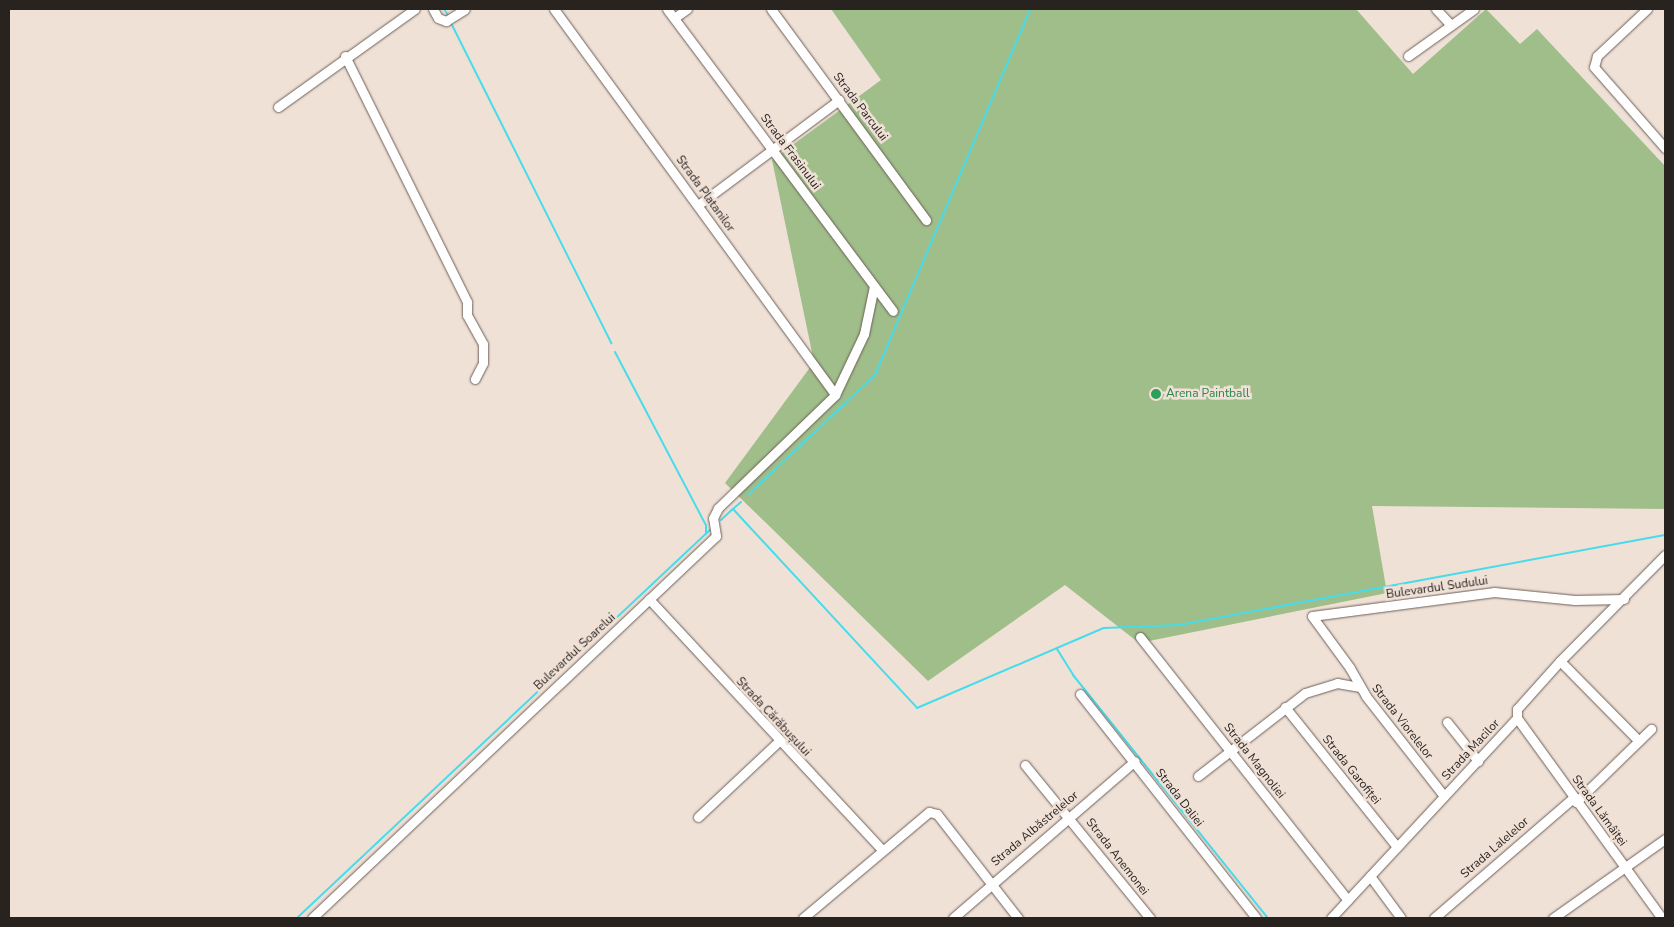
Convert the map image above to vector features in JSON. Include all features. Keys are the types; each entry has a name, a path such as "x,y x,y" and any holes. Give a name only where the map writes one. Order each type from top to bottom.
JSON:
{"street":[{"path":"278,107 345,56 415,9"},
{"path":"433,9 442,21 451,20 464,9"},
{"name":"Strada Platanilor","path":"554,9 835,395"},
{"name":"Strada Frasinului","path":"667,9 893,310"},
{"path":"674,18 687,9"},
{"name":"Strada Parcului","path":"771,9 926,220"},
{"path":"1436,9 1451,25"},
{"path":"1408,56 1474,9"},
{"path":"1646,9 1594,60 1598,72 1665,148"},
{"path":"345,56 467,302 466,315 483,344 483,363 475,379"},
{"path":"698,205 839,100"},
{"path":"835,395 864,334 874,286"},
{"name":"Bulevardul Soarelui","path":"312,918 716,536 714,518 729,494 835,395"},
{"name":"Strada Macilor","path":"1331,918 1517,718 1517,709 1560,661 1624,599 1665,555"},
{"name":"Bulevardul Sudului","path":"1312,616 1494,592 1575,600 1624,599"},
{"name":"Strada Cărăbușului","path":"649,600 880,850"},
{"name":"Strada Viorelelor","path":"1312,616 1350,668 1359,686 1444,796"},
{"name":"Strada Magnoliei","path":"1140,637 1348,900"},
{"path":"1560,661 1639,741"},
{"path":"1198,776 1285,708 1322,685 1337,683 1359,686"},
{"name":"Strada Daliei","path":"1080,694 1135,761 1256,918"},
{"name":"Strada Garofiței","path":"1285,708 1397,847"},
{"name":"Strada Lămâiței","path":"1517,718 1662,918"},
{"path":"1447,722 1478,760"},
{"name":"Strada Lalelelor","path":"1434,918 1575,800 1651,729"},
{"path":"698,817 779,741"},
{"name":"Strada Albăstrelelor","path":"953,918 991,883 1135,761"},
{"name":"Strada Anemonei","path":"1025,765 1069,816 1150,918"},
{"path":"803,918 880,850 921,817 933,812 1018,918"},
{"path":"1553,918 1665,839"},
{"path":"1370,876 1401,918"}],"green space":[{"path":"831,9 1356,9 1413,74 1486,9 1520,44 1537,29 1665,166 1665,509 1372,506 1387,593 1139,643 1065,585 928,681 725,483 814,362 772,160 881,80"}],"waterway":[{"path":"444,9 448,15"},
{"path":"748,495 875,375 1030,9"},
{"path":"452,25 611,343"},
{"path":"615,352 706,525 706,534"},
{"path":"741,502 733,509 917,708 1104,628 1179,625 1665,535"},
{"path":"721,520 733,509"},
{"path":"297,918 711,529"},
{"path":"1057,649 1073,675 1268,918"}],"place":[{"name":"Arena Paintball","path":"1156,394"}]}
